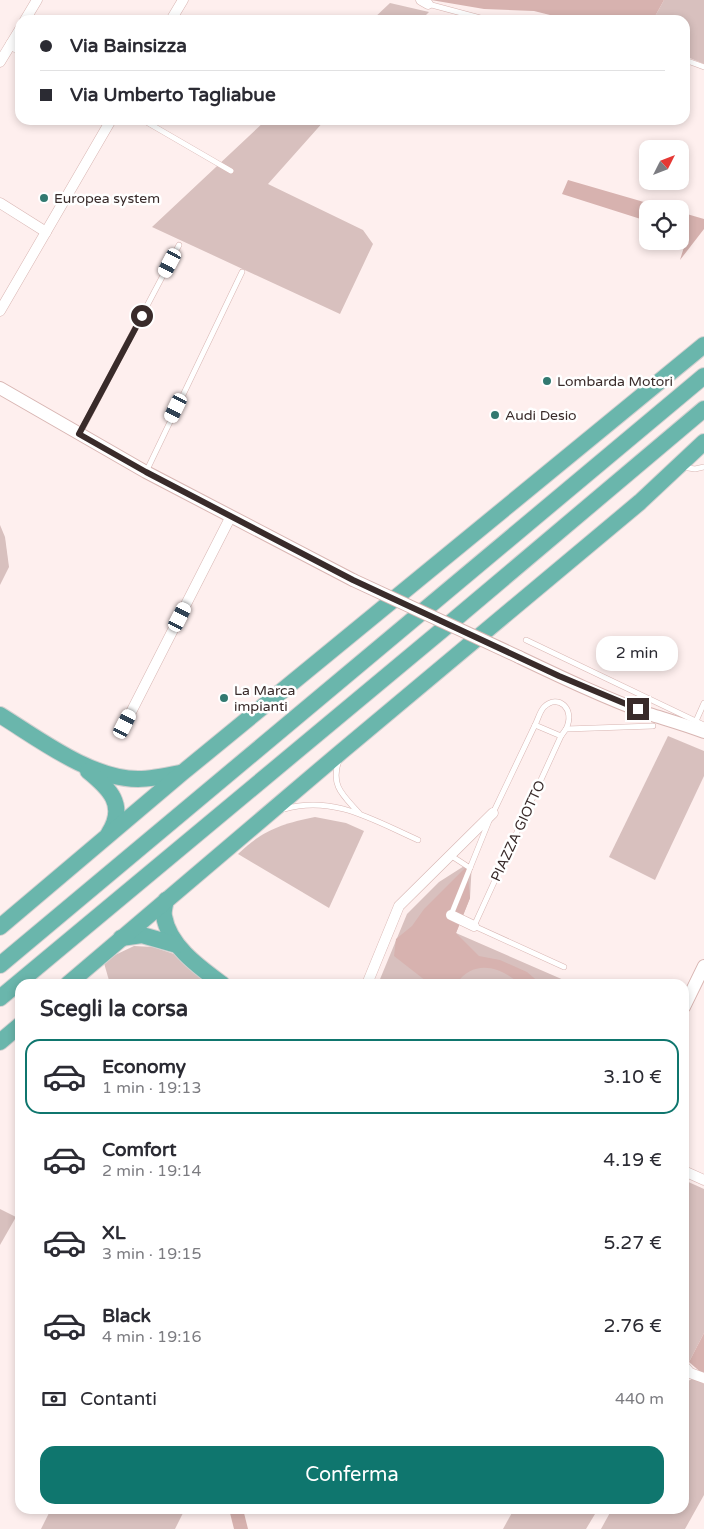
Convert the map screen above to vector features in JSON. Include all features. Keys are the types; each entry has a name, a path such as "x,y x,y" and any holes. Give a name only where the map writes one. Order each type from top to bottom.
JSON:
{"highway":[{"path":"0,927 182,773 704,345"},
{"path":"0,965 704,376"},
{"path":"23,979 704,409"},
{"path":"74,979 640,502 704,442"},
{"path":"0,715 74,760 96,770 137,779 182,773"},
{"path":"74,760 109,789 116,807 114,825 104,840"},
{"path":"166,900 164,914 168,929 177,945 215,979"},
{"path":"121,938 142,935 177,945"},
{"path":"0,998 15,986"},
{"path":"0,1042 15,1029"}],"street":[{"path":"28,15 37,0"},
{"path":"174,15 183,0"},
{"path":"0,62 15,47"},
{"path":"0,311 108,125"},
{"path":"0,203 46,232"},
{"path":"0,388 146,472 353,580 596,692 652,720 704,732"},
{"path":"125,724 231,516"},
{"path":"369,979 398,906 493,813"},
{"path":"451,916 474,926"},
{"path":"689,997 704,966"},
{"path":"689,1173 704,1180"},
{"path":"689,1372 704,1378"}],"lane":[{"path":"425,2 470,15"},
{"path":"690,62 704,67"},
{"path":"151,125 231,171"},
{"path":"79,434 179,245"},
{"path":"146,472 242,272"},
{"path":"676,467 695,469 704,467"},
{"path":"526,640 704,725"},
{"path":"566,729 652,720 654,701"},
{"path":"451,916 493,813 542,709 548,704 555,702 563,704 568,710 570,719 561,736 536,725"},
{"path":"696,720 704,704"},
{"name":"PIAZZA GIOTTO","path":"474,926 561,736"},
{"path":"341,752 335,781 343,795 360,814"},
{"path":"271,812 296,805 333,805 360,814 418,840"},
{"path":"450,855 470,868"},
{"path":"474,926 564,967"}],"shaded area":[{"path":"431,0 664,0 656,15 550,15 534,11 484,9"},
{"path":"664,0 704,0 704,64 690,58 690,15 656,15"},
{"path":"390,3 429,12 426,15 377,15"},
{"path":"261,125 321,125 268,184 363,230 373,244 340,314 152,227"},
{"path":"568,180 639,201 639,218 562,194"},
{"path":"689,215 704,219 704,229 689,248"},
{"path":"683,250 688,250 680,260"},
{"path":"0,525 5,537 9,567 0,585"},
{"path":"668,736 704,751 704,776 655,880 609,857"},
{"path":"315,817 346,823 364,831 329,908 238,854 256,839 273,829 292,822"},
{"path":"472,861 470,898 456,933 562,979 380,979 407,914 439,882"},
{"path":"467,866 470,898 456,933 479,956 500,960 527,972 535,979 513,979 495,969 479,968 460,979 423,979 394,956 396,939 412,926 424,909"},
{"path":"134,946 153,947 174,954 205,979 109,979 104,963 113,956"},
{"path":"689,1182 704,1189 704,1333 689,1362"},
{"path":"0,1209 15,1216 15,1219 0,1245"},
{"path":"704,1333 704,1375 689,1362"},
{"path":"694,1378 704,1384 704,1495 685,1529 601,1529 609,1514 689,1514 689,1380"},
{"path":"48,1514 182,1514 175,1529 41,1529"},
{"path":"230,1514 244,1514 248,1529 234,1529"},
{"path":"511,1514 595,1514 586,1529 503,1529"}],"place":[{"name":"Europea system","path":"44,198"},
{"name":"Lombarda Motori","path":"547,381"},
{"name":"Audi Desio","path":"495,415"},
{"name":"La Marca impianti","path":"224,698"}],"route":[{"path":"142,316 79,434 146,472 353,580 559,676 638,709"}]}
